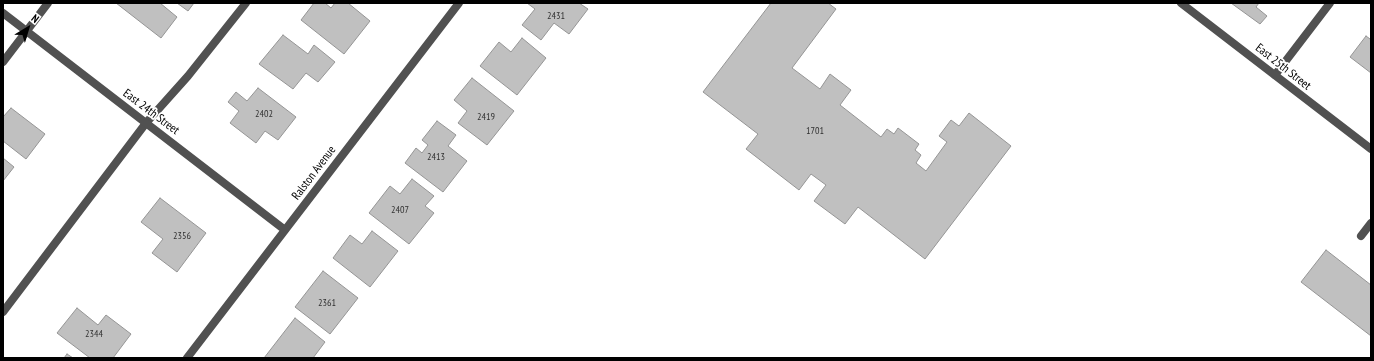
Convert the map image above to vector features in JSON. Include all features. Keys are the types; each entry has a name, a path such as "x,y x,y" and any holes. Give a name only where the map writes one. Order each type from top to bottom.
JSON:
{"street":[{"path":"3,62 48,3"},
{"path":"3,312 146,123 188,76 246,3"},
{"name":"Ralston Avenue","path":"187,358 459,3"},
{"name":"East 25th Street","path":"1181,3 1371,149"},
{"path":"1275,75 1330,3"},
{"name":"East 24th Street","path":"3,13 285,230"},
{"path":"1361,236 1371,223"}],"building":[{"path":"116,3 160,3 177,17 161,38"},
{"path":"177,3 194,3 188,11"},
{"path":"314,3 325,3 331,8 335,3 348,3 370,21 344,54 301,20"},
{"path":"527,3 579,3 588,9 569,34 554,23 541,40 522,25 535,9"},
{"path":"771,3 828,3 836,9 792,68 820,89 830,74 851,90 840,105 881,137 887,129 894,134 898,128 919,144 915,150 921,155 916,163 926,171 947,142 939,136 951,120 959,126 969,113 1011,146 925,259 858,207 845,224 814,201 826,185 811,174 799,190 746,149 758,134 703,92"},
{"path":"1231,3 1259,3 1256,7 1267,16 1260,24"},
{"path":"283,35 308,54 314,45 335,62 318,82 306,73 293,89 259,64"},
{"path":"1366,36 1370,39 1371,37 1371,73 1350,57"},
{"path":"522,38 546,58 517,95 480,66 499,42 511,52"},
{"path":"472,78 514,111 487,145 458,123 467,111 454,100"},
{"path":"258,88 296,117 278,140 265,131 256,143 230,123 239,111 228,102 236,92 247,101"},
{"path":"11,108 45,134 26,159 3,141 3,117"},
{"path":"437,121 456,135 448,146 467,161 443,192 405,163 416,148 422,153 428,145 422,140"},
{"path":"3,158 14,167 3,181"},
{"path":"412,179 434,196 425,206 434,213 409,244 369,213 390,186 400,194"},
{"path":"160,198 206,233 177,272 152,253 163,239 141,222"},
{"path":"372,231 398,251 370,287 333,258 350,235 362,244"},
{"path":"1326,250 1371,285 1371,336 1301,282"},
{"path":"323,271 358,298 330,334 295,307"},
{"path":"77,308 98,325 106,315 131,334 113,358 90,358 57,333"},
{"path":"295,318 325,342 313,358 264,358"},
{"path":"67,354 73,358 64,358"}]}
